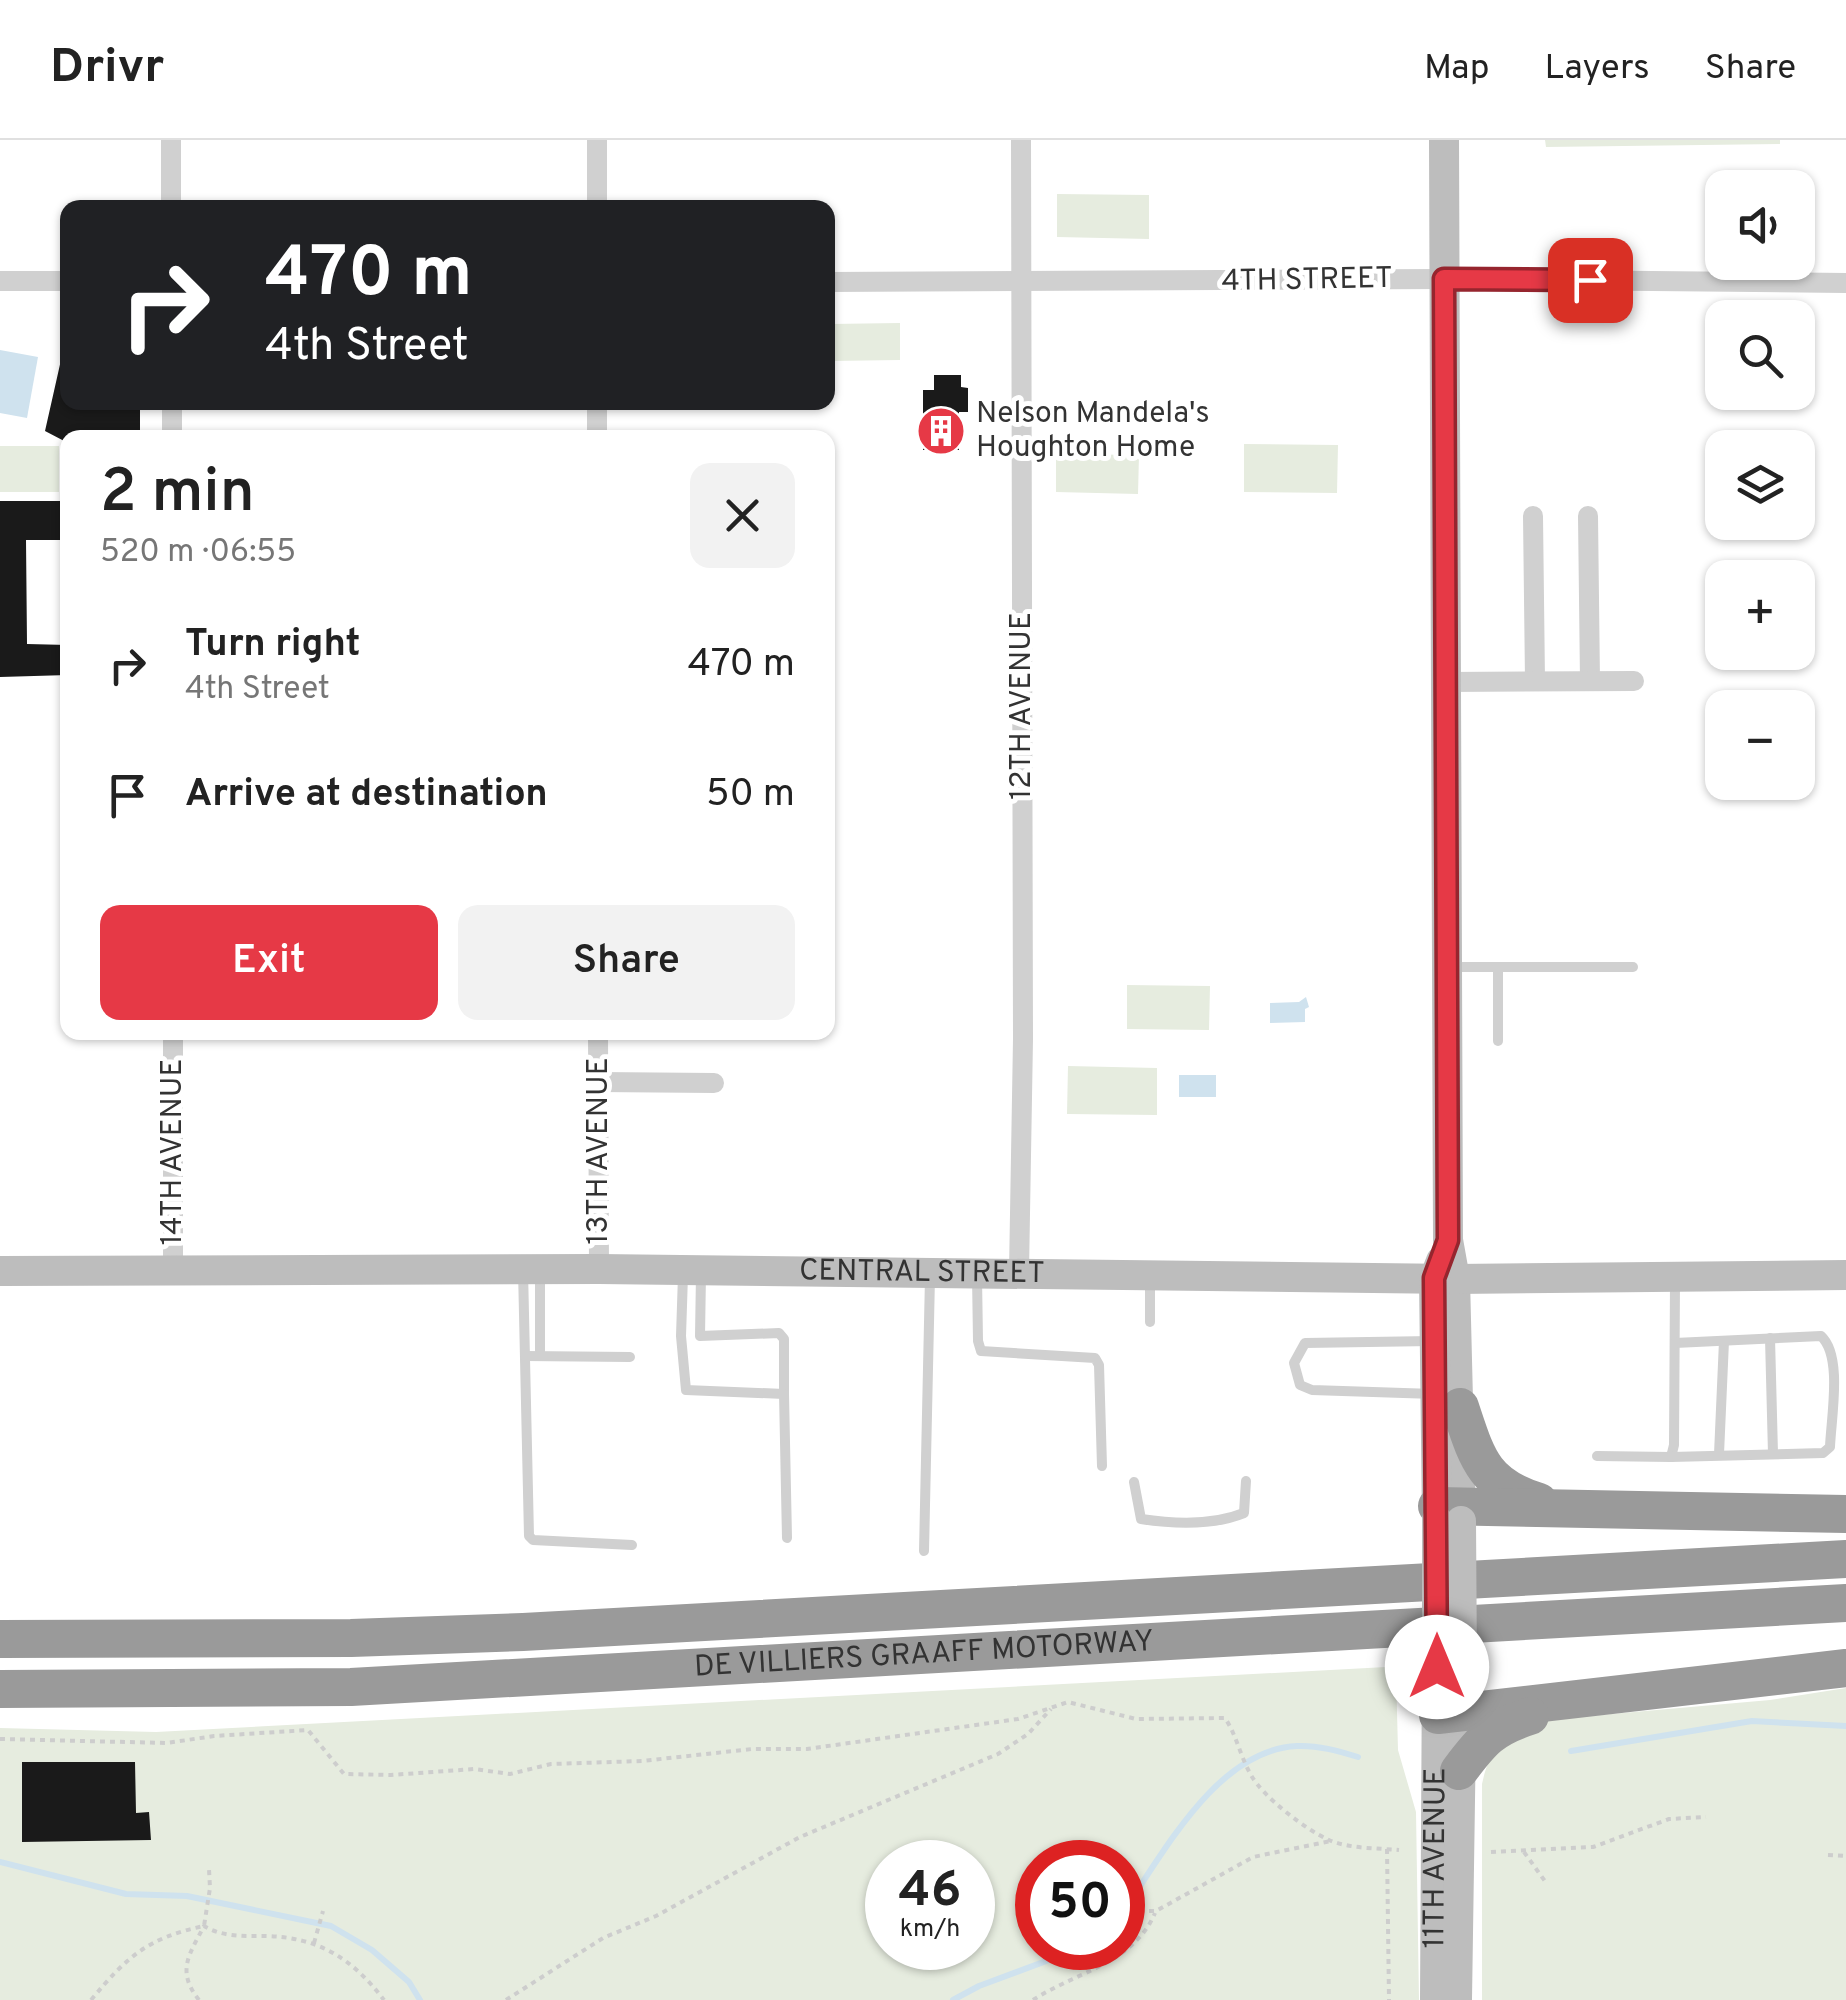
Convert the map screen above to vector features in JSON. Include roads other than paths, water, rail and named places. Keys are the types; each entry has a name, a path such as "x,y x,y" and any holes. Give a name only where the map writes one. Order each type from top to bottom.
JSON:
{"highway":[{"path":"1447,1400 1484,1471 1520,1496 1559,1508"},
{"path":"1449,1514 1559,1508 1846,1514"},
{"path":"0,1639 351,1638 523,1632 1846,1559"},
{"name":"DE VILLIERS GRAAFF MOTORWAY","path":"0,1689 351,1687 1846,1603"},
{"path":"1449,1714 1846,1668"},
{"path":"1459,1771 1486,1737 1504,1724 1595,1699"}],"main road":[{"name":"11TH AVENUE","path":"1435,2000 1450,1667 1445,1279 1448,966 1444,140"},
{"name":"CENTRAL STREET","path":"0,1272 692,1269 1445,1279 1846,1274"},
{"name":"11TH AVENUE","path":"1445,1279 1434,1341 1447,1400"},
{"name":"11TH AVENUE","path":"1449,1714 1459,1771 1457,2000"}],"street":[{"path":"172,140 172,200"},
{"path":"597,140 597,200"},
{"name":"12TH AVENUE","path":"1020,1272 1021,140"},
{"name":"4TH STREET","path":"835,282 1444,279 1846,283"},
{"path":"0,281 60,281"},
{"path":"1532,516 1536,682"},
{"path":"1588,516 1590,681"},
{"path":"1446,682 1634,680"},
{"name":"14TH AVENUE","path":"173,1040 174,1272"},
{"name":"13TH AVENUE","path":"598,1040 599,1269"},
{"path":"598,1082 714,1082"}],"lane":[{"path":"1448,966 1633,966"},
{"path":"1498,966 1498,1041"},
{"path":"532,1269 524,1356 529,1536 533,1540 632,1544"},
{"path":"532,1269 540,1356"},
{"path":"692,1269 681,1336 686,1390 784,1394"},
{"path":"692,1269 700,1336"},
{"path":"924,1550 930,1271"},
{"path":"977,1271 981,1351 1095,1358 1099,1365 1102,1466"},
{"path":"1150,1276 1150,1322"},
{"path":"1671,1457 1675,1276"},
{"path":"681,1336 779,1333 784,1339 787,1538"},
{"path":"1597,1456 1816,1454 1830,1447 1834,1359 1830,1344 1821,1336 1674,1343"},
{"path":"1770,1338 1772,1454"},
{"path":"1719,1454 1724,1340"},
{"path":"1434,1341 1317,1341 1306,1343 1294,1363 1300,1385 1312,1390 1447,1400"},
{"path":"524,1356 630,1357"},
{"path":"1134,1482 1141,1519 1203,1522 1244,1513 1246,1481"}],"water":[{"path":"0,350 38,357 27,418 0,413"},
{"path":"1306,997 1309,1007 1305,1009 1305,1022 1270,1023 1270,1003 1299,1002"},
{"path":"1179,1075 1216,1075 1216,1097 1179,1097"}],"waterway":[{"path":"1571,1751 1752,1721 1846,1726"},
{"path":"1145,1879 1194,1809 1241,1766 1268,1752 1297,1746 1320,1747 1358,1757"},
{"path":"0,1862 126,1894 187,1896 331,1926 372,1950 409,1982 420,2000"},
{"path":"953,2000 1022,1970"}],"place":[{"name":"Nelson Mandela's Houghton Home","path":"941,431"}]}
